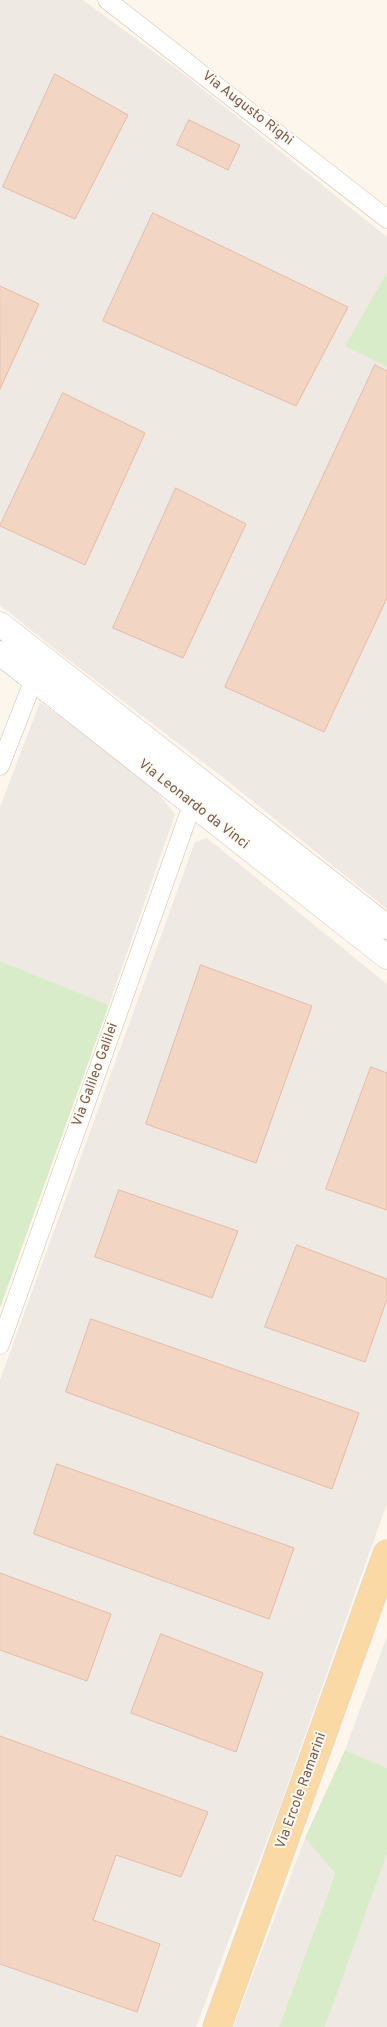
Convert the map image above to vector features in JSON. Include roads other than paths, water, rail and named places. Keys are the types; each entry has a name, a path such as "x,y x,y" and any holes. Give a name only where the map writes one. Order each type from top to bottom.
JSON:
{"main road":[{"name":"Via Leonardo da Vinci","path":"0,624 387,928"},
{"name":"Via Leonardo da Vinci","path":"0,653 387,957"},
{"name":"Via Ercole Ramarini","path":"217,2027 387,1554"}],"street":[{"name":"Via Augusto Righi","path":"108,0 387,218"},
{"path":"0,766 34,679"},
{"name":"Via Galileo Galilei","path":"0,1345 192,805"}]}
